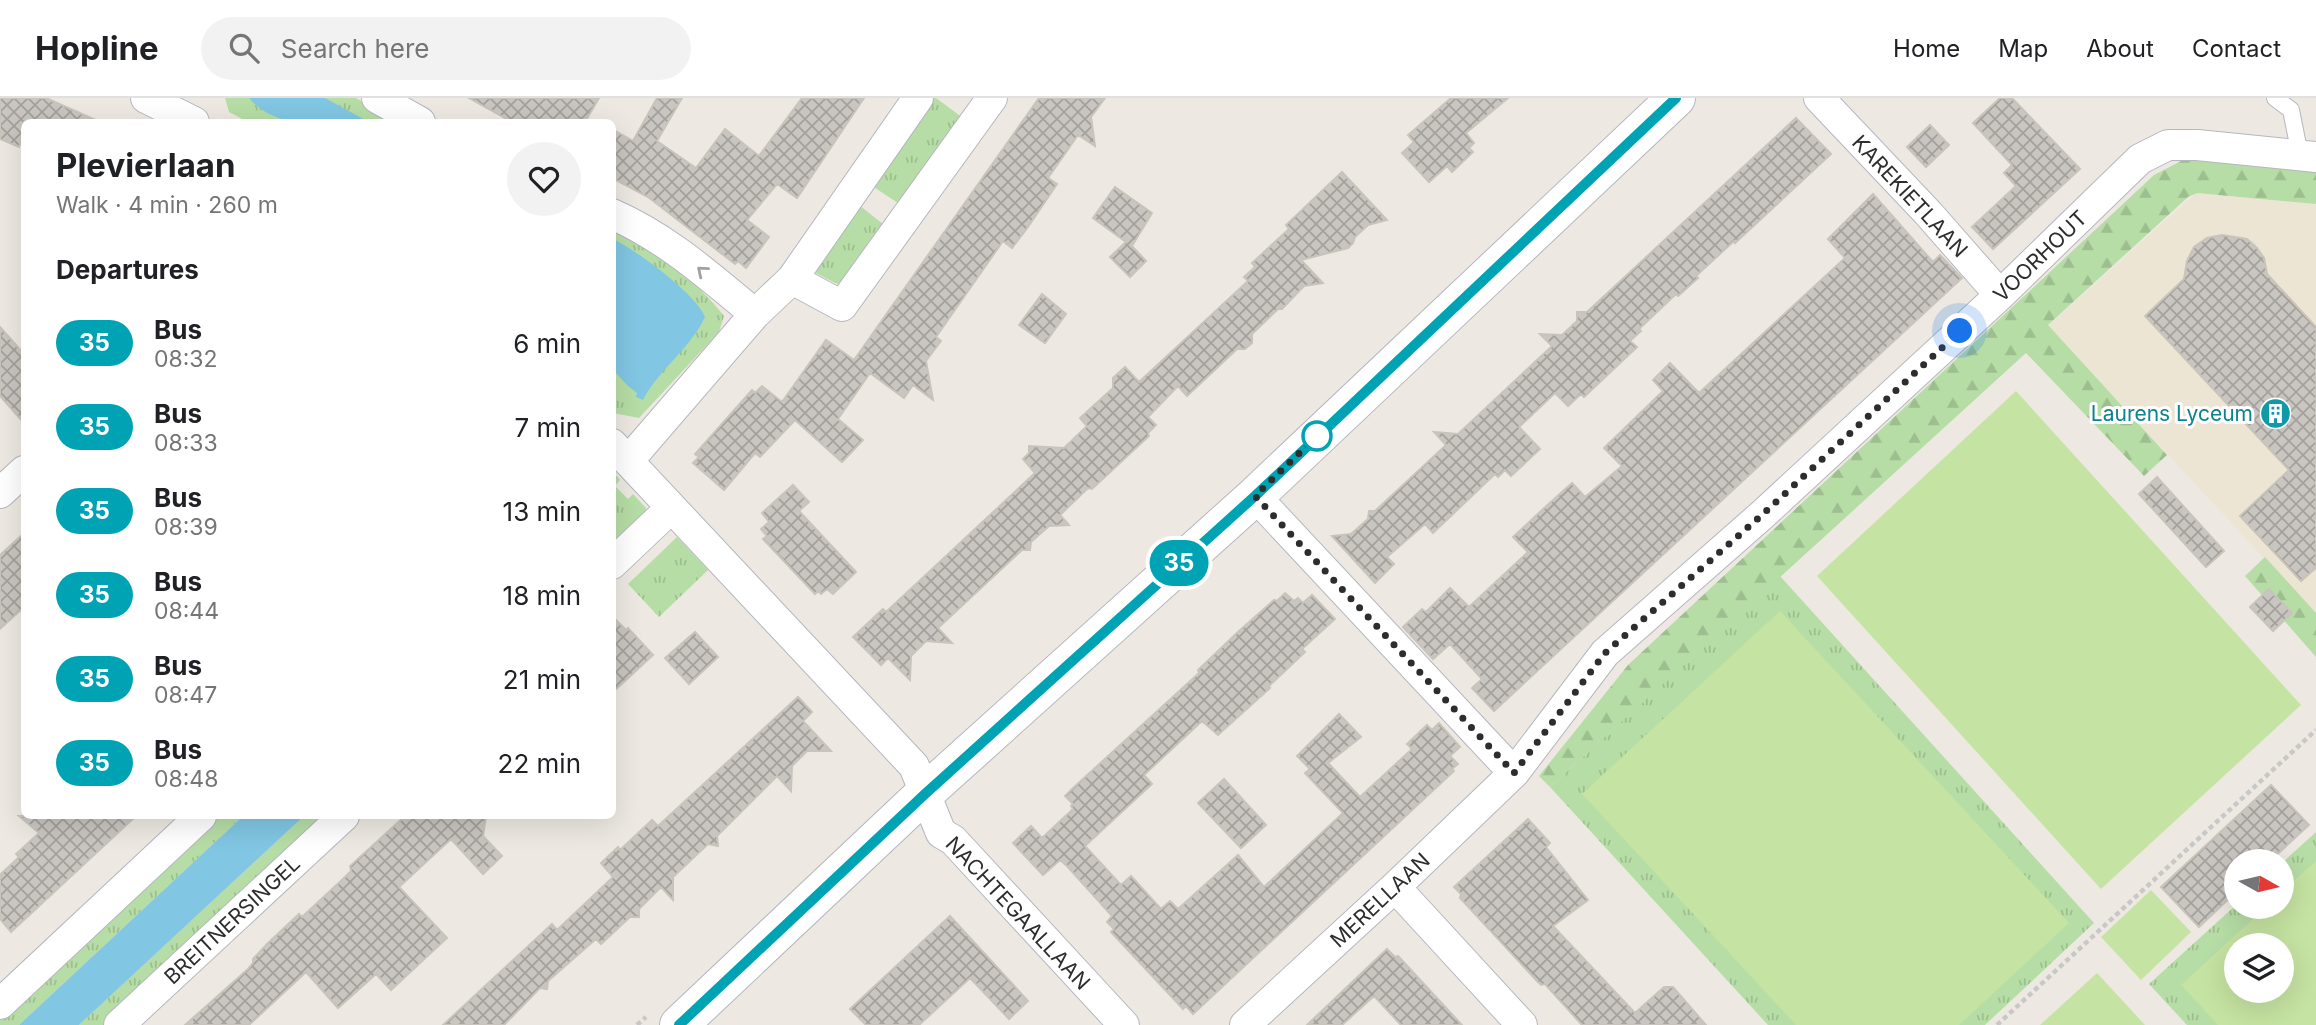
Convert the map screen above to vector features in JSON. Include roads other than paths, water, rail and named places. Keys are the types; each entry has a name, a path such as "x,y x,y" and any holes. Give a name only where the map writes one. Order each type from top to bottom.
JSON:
{"main road":[{"path":"680,1025 925,794 1255,496 1671,100"}],"street":[{"path":"146,98 193,113"},
{"path":"377,98 415,119"},
{"path":"621,452 792,279 918,98"},
{"path":"792,279 842,306 992,98"},
{"name":"KAREKIETLAAN","path":"1819,98 1928,213 2000,295"},
{"name":"VOORHOUT","path":"1514,773 1605,653 1762,515 2000,295 2140,159 2168,145 2197,145 2308,156"},
{"path":"616,216 678,251 755,314"},
{"name":"NACHTEGAALLAAN","path":"621,452 914,766 941,832 953,840 1124,1025"},
{"path":"1255,496 1514,773"},
{"path":"616,560 671,508"},
{"name":"MERELLAAN","path":"1245,1025 1514,773"},
{"path":"0,1004 198,819"},
{"name":"BREITNERSINGEL","path":"119,1025 341,819"},
{"path":"1395,887 1522,1025"}],"lane":[{"path":"2275,98 2291,110 2308,156"}],"water":[{"path":"249,98 325,98 364,119 283,119 261,109"},
{"path":"616,240 650,262 678,285 705,317 643,400 636,397 637,393 616,373"},
{"path":"240,819 301,819 79,1025 19,1025"}],"place":[{"name":"Laurens Lyceum","path":"2276,413"}]}
